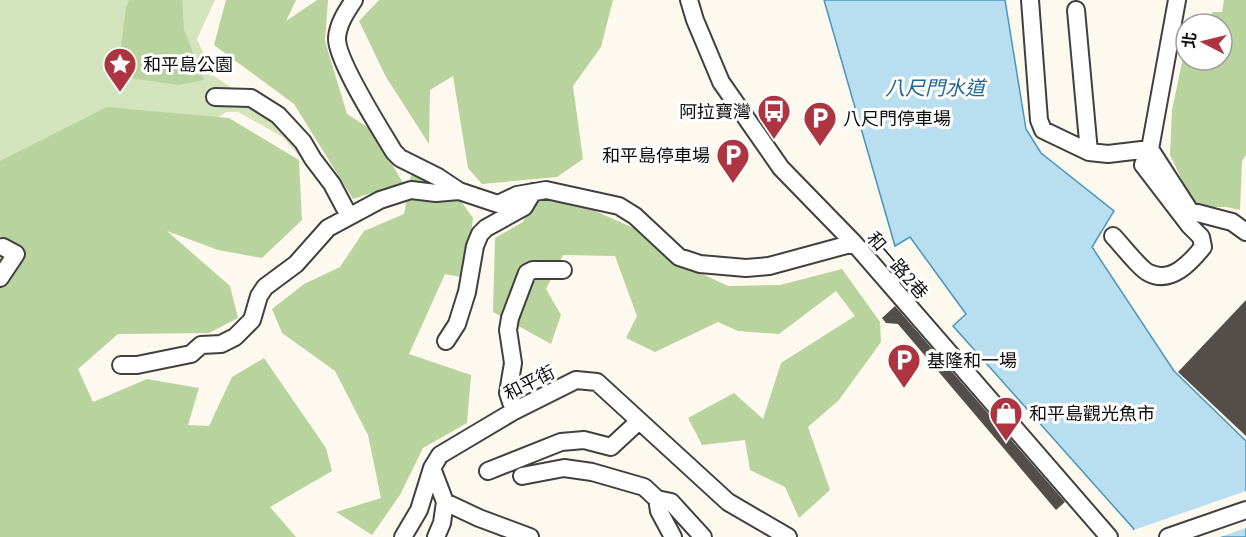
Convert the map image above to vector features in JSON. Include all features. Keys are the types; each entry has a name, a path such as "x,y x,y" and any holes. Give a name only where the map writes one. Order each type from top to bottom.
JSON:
{"street":[{"path":"354,0 342,19 337,39 340,57 394,152 400,158 438,177 459,191 498,204 517,195 546,190 619,206 635,216 679,257 700,264 746,268 769,266 854,243"},
{"name":"和一路2巷","path":"689,0 721,82 781,168 854,243 1109,537"},
{"path":"1030,0 1039,120 1042,130 1089,152 1108,154 1150,149"},
{"path":"1113,236 1148,273 1167,277 1189,265 1203,247 1201,237 1189,225 1143,165 1150,149 1177,0"},
{"path":"1076,10 1089,152"},
{"path":"215,97 251,98 278,115 303,142 332,184 349,216"},
{"path":"1150,149 1190,211 1232,222 1246,232"},
{"path":"121,365 137,365 190,354 201,345 221,344 235,337 252,320 259,296 265,287 296,264 328,228 380,200 411,190 436,193 459,191"},
{"path":"446,341 457,324 467,292 475,246 480,234 486,228 524,207 532,192"},
{"path":"0,278 16,254 3,247"},
{"path":"514,411 507,393 513,363 508,330 510,318 527,273 533,270 563,270"},
{"name":"和平街","path":"403,537 419,510 432,468 440,455 514,411 576,380 597,382 728,502 786,537"},
{"path":"488,471 561,442 584,440 611,447 639,421"},
{"path":"432,468 445,502 442,523 436,537"},
{"path":"522,476 564,468 592,472 644,487 657,500 659,510 673,537"},
{"path":"657,500 671,502 704,537"},
{"path":"445,502 479,518 530,537"},
{"path":"1168,537 1246,510"}],"green space":[{"name":"和平島公園","path":"0,0 215,0 197,39 213,75 299,135 339,190 356,208 341,215 325,187 283,137 238,112 226,112 82,215 0,196"},
{"path":"129,0 182,0 184,30 204,80 179,85 117,76"},
{"path":"226,0 296,0 286,21 317,0 328,0 325,41 347,114 372,130 403,183 353,199 294,104 214,45"},
{"path":"379,0 613,0 601,47 573,86 583,159 557,177 482,184 468,168 453,76 430,90 429,144 386,77 359,21"},
{"path":"1224,0 1246,0 1246,155 1242,161 1240,210 1226,207 1195,207 1170,155 1172,110 1180,72 1234,72 1234,12 1222,12"},
{"path":"107,107 229,118 299,160 302,220 262,258 218,250 167,231 230,286 238,318 209,333 118,334 78,369 93,402 147,379 199,388 188,425 209,426 232,377 264,358 326,448 332,471 270,507 296,537 0,537 0,161"},
{"path":"412,170 461,201 473,218 466,278 445,274 409,354 471,375 467,423 423,448 400,495 372,535 336,512 381,498 368,435 335,371 282,333 272,309 304,284 340,267 364,231 404,214"},
{"path":"538,196 575,202 645,233 670,259 728,286 780,285 842,269 880,322 881,342 839,400 808,427 830,490 799,518 785,487 750,470 745,440 702,445 688,418 734,393 763,419 781,363 855,316 836,291 779,334 738,331 718,322 655,352 626,338 637,316 615,256 563,255 546,289 561,315 551,344 493,312 495,238 523,222"}],"water":[{"name":"八尺門水道","path":"824,0 1005,0 1026,129 1041,153 1114,211 1092,247 1174,371 1246,441 1246,537 1137,537 1133,528 953,326 966,314 910,237 895,246"}],"pier":[{"path":"1246,491 1246,528 1220,537 1134,537 1131,531"}],"building":[{"path":"1246,300 1246,436 1178,372"},
{"name":"和平島觀光魚市","path":"895,306 1065,502 1056,510 898,324 886,323 882,318"}],"place":[{"name":"和平島公園","path":"120,93"},
{"name":"阿拉寶灣","path":"774,140"},
{"name":"八尺門停車場","path":"820,147"},
{"name":"和平島停車場","path":"733,184"},
{"name":"基隆和一場","path":"904,389"},
{"name":"和平島觀光魚市","path":"1006,442"}]}
